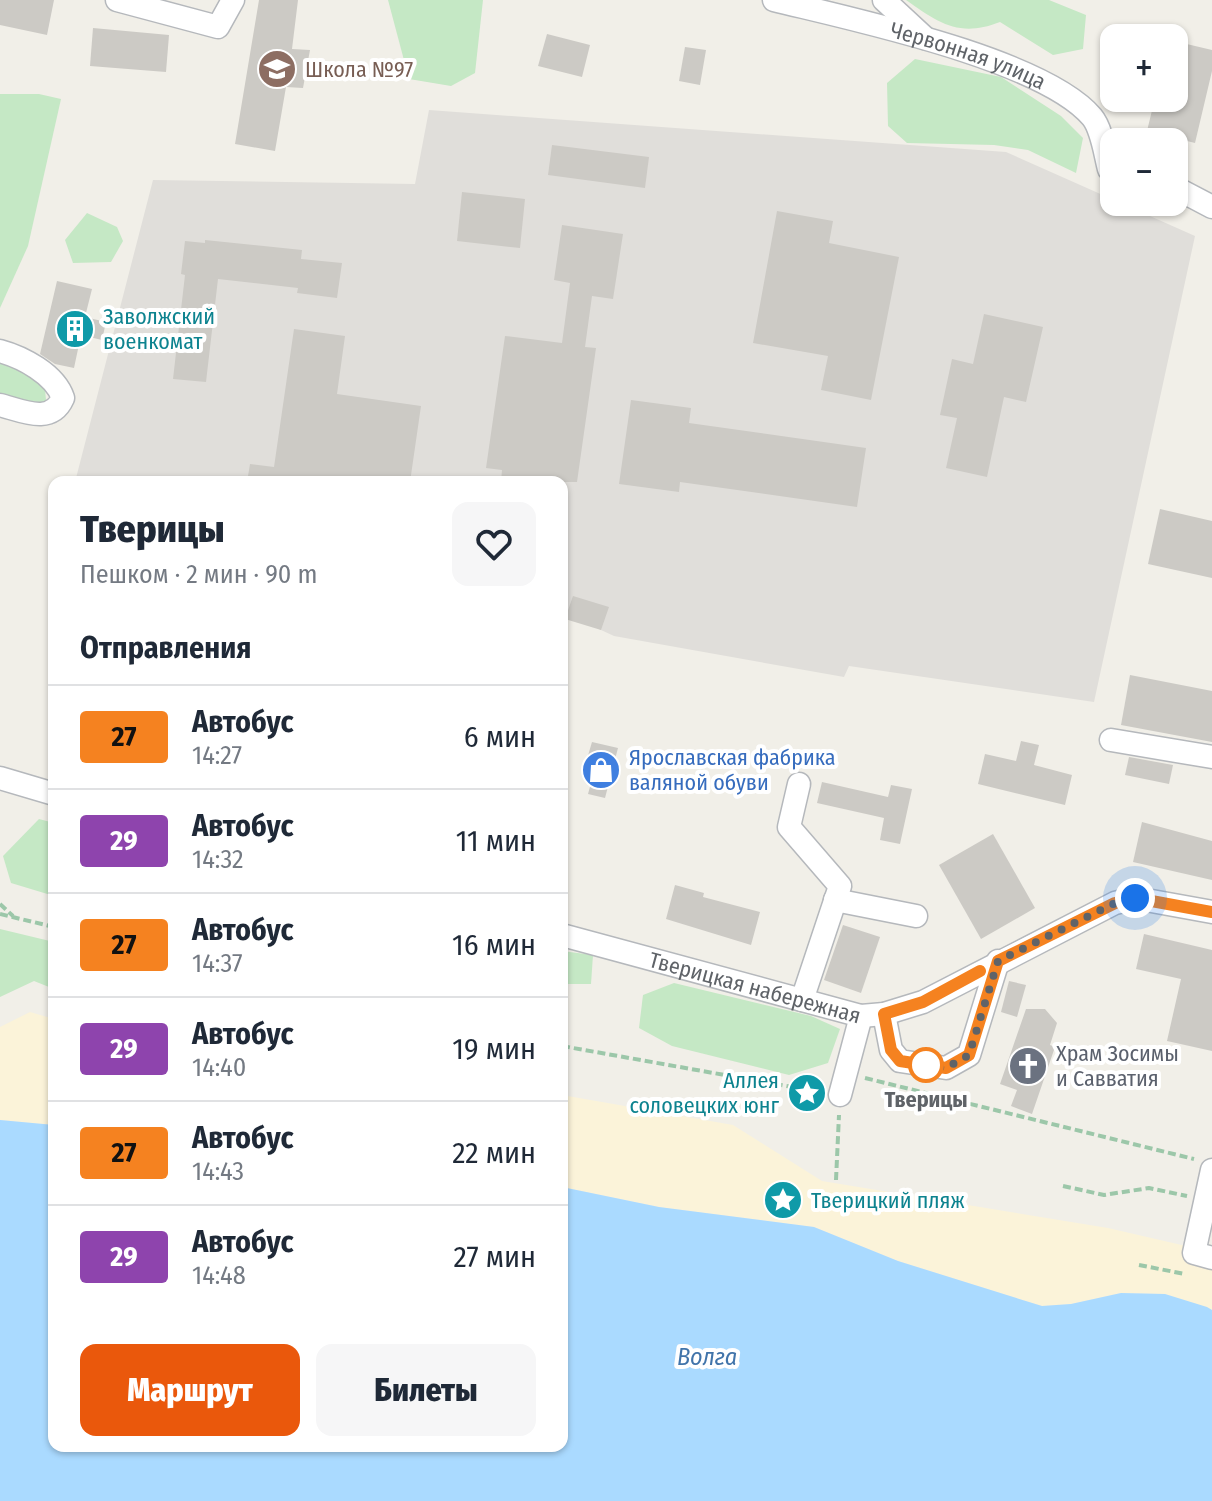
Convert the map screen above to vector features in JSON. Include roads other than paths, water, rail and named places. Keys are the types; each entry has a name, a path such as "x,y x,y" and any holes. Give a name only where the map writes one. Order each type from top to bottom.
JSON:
{"street":[{"path":"117,0 218,27 233,0"},
{"name":"Червонная улица","path":"774,0 1007,65 1070,97 1095,119 1100,137"},
{"path":"884,0 929,42"},
{"path":"1188,194 1212,207"},
{"path":"0,351 30,364 60,390 63,398 58,409 48,414 37,415 0,405"},
{"path":"1111,740 1212,757"},
{"path":"0,778 48,792"},
{"path":"799,784 789,827 840,886 802,1000"},
{"name":"Тверицкая набережная","path":"568,937 861,1016 884,1014 923,1002 1115,903 1135,898 1212,912"},
{"path":"835,900 916,916"},
{"path":"884,1014 891,1050 900,1061 946,1068 969,1055 998,961"},
{"path":"843,1084 861,1016"},
{"path":"1203,1255 1204,1165"}],"water":[{"name":"Волга","path":"0,1120 48,1124 48,1452 568,1452 568,1188 659,1207 814,1227 898,1261 1042,1306 1071,1304 1121,1293 1165,1294 1212,1310 1212,1501 0,1501"}],"place":[{"name":"Школа №97","path":"277,69"},
{"name":"Заволжский военкомат","path":"75,329"},
{"name":"Ярославская фабрика валяной обуви","path":"601,770"},
{"name":"Тверицы","path":"926,1065"},
{"name":"Храм Зосимы и Савватия","path":"1028,1066"},
{"name":"Аллея соловецких юнг","path":"807,1093"},
{"name":"Тверицкий пляж","path":"783,1200"}]}
